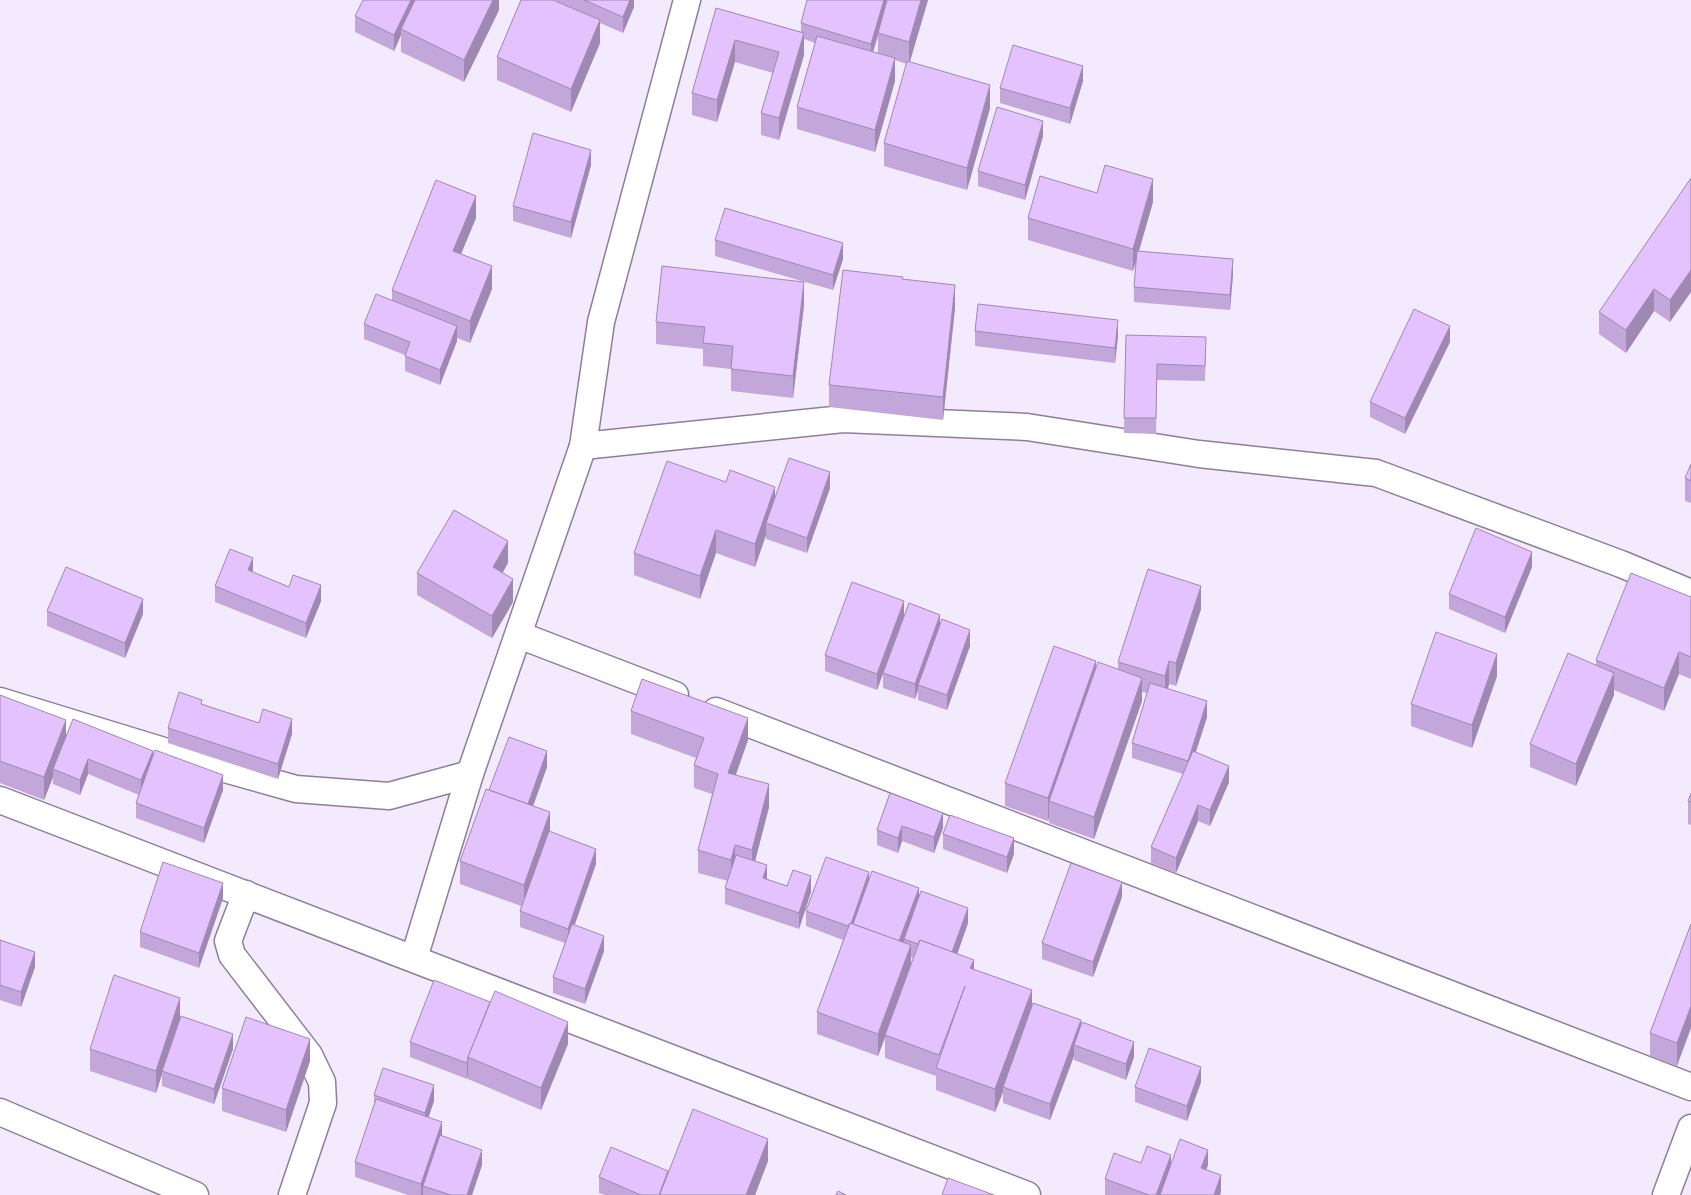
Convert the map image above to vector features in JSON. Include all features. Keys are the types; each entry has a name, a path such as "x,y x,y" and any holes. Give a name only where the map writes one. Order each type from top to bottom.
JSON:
{"street":[{"path":"414,958 470,774 583,446 601,322 687,0"},
{"path":"583,446 842,419 1027,427 1199,454 1376,473 1621,564 1691,593"},
{"path":"519,635 1691,1087"},
{"path":"0,701 296,789 389,796 470,774"},
{"path":"0,800 1027,1195"},
{"path":"246,894 228,941 232,955 309,1055 322,1082 323,1102 292,1195"},
{"path":"0,1112 195,1195"},
{"path":"1666,1195 1691,1128"}],"building":[{"path":"363,0 411,0 394,35 355,16"},
{"path":"415,0 493,0 464,60 401,29"},
{"path":"521,0 553,0 600,20 571,89 497,57"},
{"path":"584,0 630,0 623,17"},
{"path":"807,0 884,0 871,44 801,23"},
{"path":"887,0 921,0 909,42 878,33"},
{"path":"716,8 804,33 779,118 761,113 779,52 735,40 717,100 692,93"},
{"path":"817,36 895,58 875,130 797,107"},
{"path":"1013,45 1083,66 1070,108 1000,88"},
{"path":"907,61 990,85 967,168 884,143"},
{"path":"997,107 1043,121 1025,185 978,171"},
{"path":"533,133 591,150 571,222 513,206"},
{"path":"1105,165 1153,179 1133,249 1028,218 1040,176 1097,193"},
{"path":"1691,178 1691,270 1670,300 1654,289 1626,330 1599,312"},
{"path":"436,180 476,196 453,251 492,266 470,321 392,290"},
{"path":"725,208 843,243 833,275 715,240"},
{"path":"1137,251 1233,259 1230,295 1134,287"},
{"path":"662,266 804,282 793,376 731,369 733,346 703,343 705,327 656,322"},
{"path":"843,270 955,285 943,397 829,385"},
{"path":"376,294 457,326 440,370 405,356 410,342 364,324"},
{"path":"978,304 1118,320 1115,348 975,331"},
{"path":"1414,309 1450,326 1405,418 1370,402"},
{"path":"1126,335 1206,337 1205,366 1157,364 1156,418 1124,418"},
{"path":"789,458 830,472 807,538 766,523"},
{"path":"667,461 726,482 730,470 775,487 755,544 716,530 700,576 634,553"},
{"path":"1691,464 1691,481 1685,478"},
{"path":"454,510 508,541 493,567 513,579 492,616 417,573"},
{"path":"1476,528 1532,552 1505,617 1449,594"},
{"path":"230,549 253,558 248,570 289,587 293,575 321,585 306,623 215,586"},
{"path":"66,567 143,599 125,643 47,611"},
{"path":"1148,569 1201,586 1176,663 1169,661 1165,676 1118,662"},
{"path":"1631,573 1691,597 1691,657 1679,652 1664,688 1596,660"},
{"path":"852,582 904,601 877,674 825,655"},
{"path":"909,603 940,615 915,684 883,673"},
{"path":"942,619 970,630 947,695 918,685"},
{"path":"1436,632 1497,654 1472,725 1411,704"},
{"path":"1054,646 1096,661 1048,798 1005,783"},
{"path":"1568,653 1614,673 1576,764 1530,744"},
{"path":"1098,662 1142,678 1094,817 1049,801"},
{"path":"642,679 748,718 728,773 769,784 752,850 735,845 731,860 698,850 718,774 694,765 704,738 631,711"},
{"path":"1150,683 1207,701 1188,761 1132,743"},
{"path":"179,692 202,700 201,704 259,723 263,709 292,719 278,764 168,728"},
{"path":"0,695 66,720 44,777 0,761"},
{"path":"73,719 153,751 141,780 88,759 80,780 53,769"},
{"path":"509,737 547,751 528,804 489,790"},
{"path":"155,750 223,775 204,828 136,803"},
{"path":"1193,751 1229,766 1210,810 1198,805 1176,858 1151,847"},
{"path":"486,789 550,812 524,885 460,861"},
{"path":"890,793 943,813 934,837 902,826 898,838 877,830"},
{"path":"950,815 1014,838 1007,857 943,834"},
{"path":"549,831 596,849 568,929 520,911"},
{"path":"736,855 767,865 763,878 787,886 793,870 811,876 799,913 725,888"},
{"path":"826,857 869,872 851,924 848,926 806,911"},
{"path":"163,862 223,883 199,953 140,932"},
{"path":"1071,863 1122,882 1093,962 1042,943"},
{"path":"872,871 919,888 899,941 853,924"},
{"path":"921,891 968,908 952,952 920,940 918,944 904,939"},
{"path":"850,923 911,945 878,1034 817,1012"},
{"path":"572,924 604,936 585,989 553,977"},
{"path":"1691,924 1691,1006 1677,1043 1650,1033"},
{"path":"0,940 35,952 21,992 0,985"},
{"path":"920,940 974,960 970,968 1032,990 995,1089 936,1068 965,986 939,1055 885,1035"},
{"path":"114,975 180,998 156,1071 90,1049"},
{"path":"434,980 490,1002 467,1063 410,1042"},
{"path":"495,991 568,1022 541,1088 468,1057"},
{"path":"1033,1003 1081,1020 1050,1104 1003,1087"},
{"path":"181,1016 233,1034 214,1089 162,1071"},
{"path":"246,1017 310,1039 286,1110 222,1088"},
{"path":"1082,1022 1134,1042 1126,1064 1074,1045"},
{"path":"1149,1048 1201,1067 1187,1106 1135,1087"},
{"path":"383,1068 434,1085 425,1113 374,1095"},
{"path":"376,1099 442,1122 421,1184 355,1162"},
{"path":"693,1109 768,1139 746,1195 660,1194"},
{"path":"440,1135 482,1150 467,1195 451,1195 423,1186"},
{"path":"1180,1139 1208,1150 1201,1168 1221,1175 1214,1195 1160,1195"},
{"path":"1147,1146 1171,1155 1156,1195 1149,1195 1105,1179 1114,1153 1141,1163"},
{"path":"611,1147 668,1171 659,1195 641,1195 599,1177"},
{"path":"948,1178 994,1195 942,1195"},
{"path":"838,1191 846,1195 836,1195"}]}
